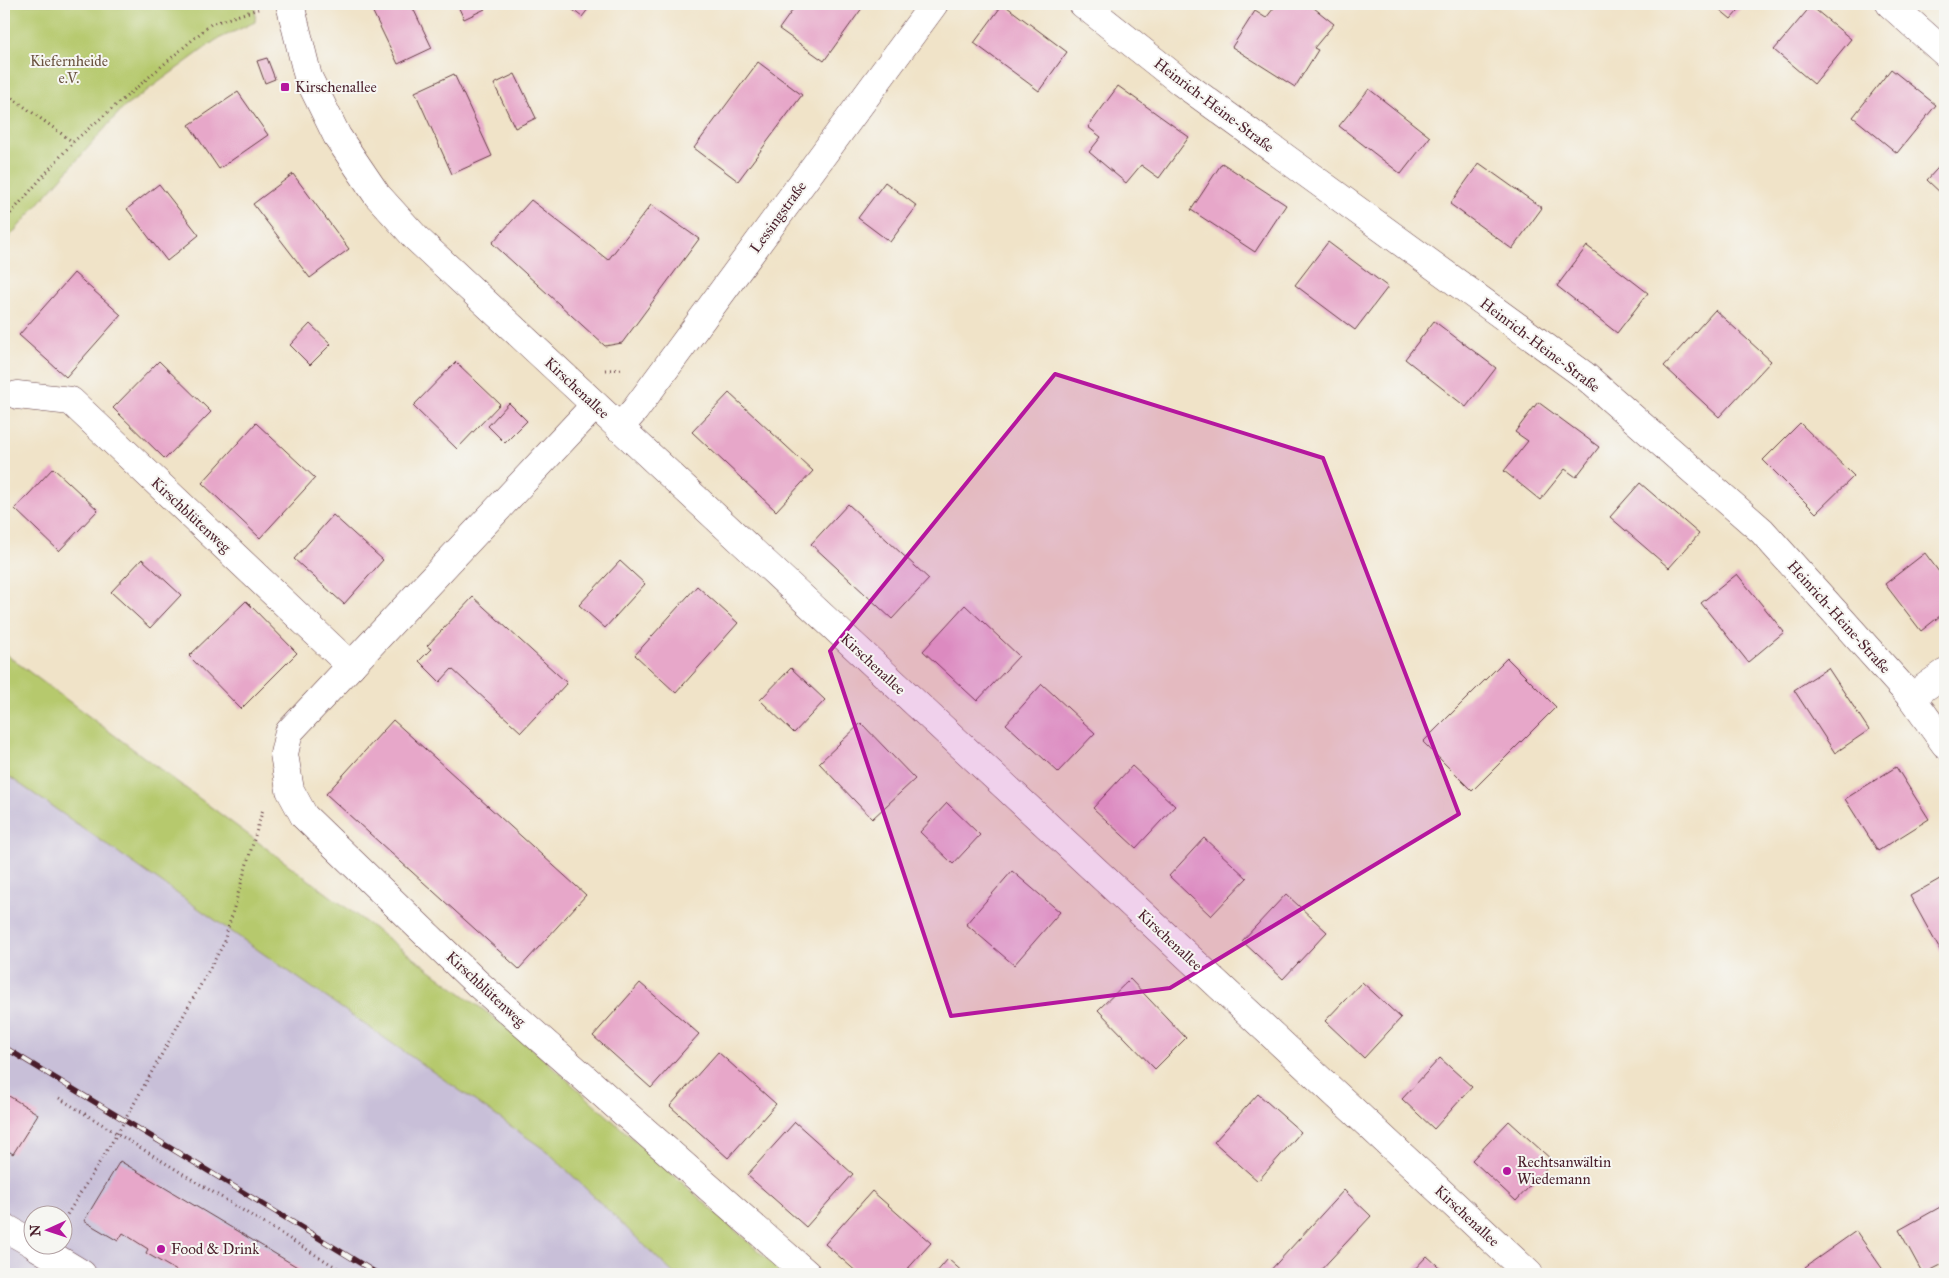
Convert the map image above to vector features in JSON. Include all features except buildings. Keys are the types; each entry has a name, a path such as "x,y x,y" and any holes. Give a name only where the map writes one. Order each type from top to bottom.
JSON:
{"street":[{"name":"Lessingstraße","path":"619,428 635,410 743,265 934,4"},
{"name":"Heinrich-Heine-Straße","path":"1083,4 1181,82 1584,375 1762,531 1911,697 1945,744"},
{"path":"1890,4 1945,53"},
{"name":"Kirschenallee","path":"277,5 308,77 337,136 376,195 423,244 1529,1274"},
{"name":"Kirschblütenweg","path":"18,395 71,401 351,666"},
{"name":"Kirschblütenweg","path":"595,405 289,732 284,754 290,790 304,816 477,983 807,1274"},
{"path":"1911,697 1945,673"},
{"path":"4,1226 22,1237"},
{"path":"52,1256 82,1274"}],"path":[{"path":"4,221 74,142 211,24 277,5"},
{"path":"4,92 74,142"},
{"path":"604,370 626,369"},
{"path":"72,1206 117,1134 223,944 264,805 290,790"},
{"path":"59,1098 347,1274"}],"highlighted area":[{"path":"1055,374 1323,458 1459,814 1170,988 951,1016 830,651"}],"shaded area":[{"path":"4,773 548,1152 674,1274 4,1274"}],"green space":[{"name":"Kiefernheide e.V.","path":"4,4 256,4 255,22 216,40 122,109 4,243"},
{"path":"4,653 516,1034 784,1274 674,1274 548,1152 4,773"}],"railway":[{"path":"4,1047 378,1274"}],"place":[{"name":"Kirschenallee","path":"285,87"},
{"name":"Rechtsanwältin Wiedemann","path":"1507,1171"},
{"name":"Food & Drink","path":"161,1249"}]}
